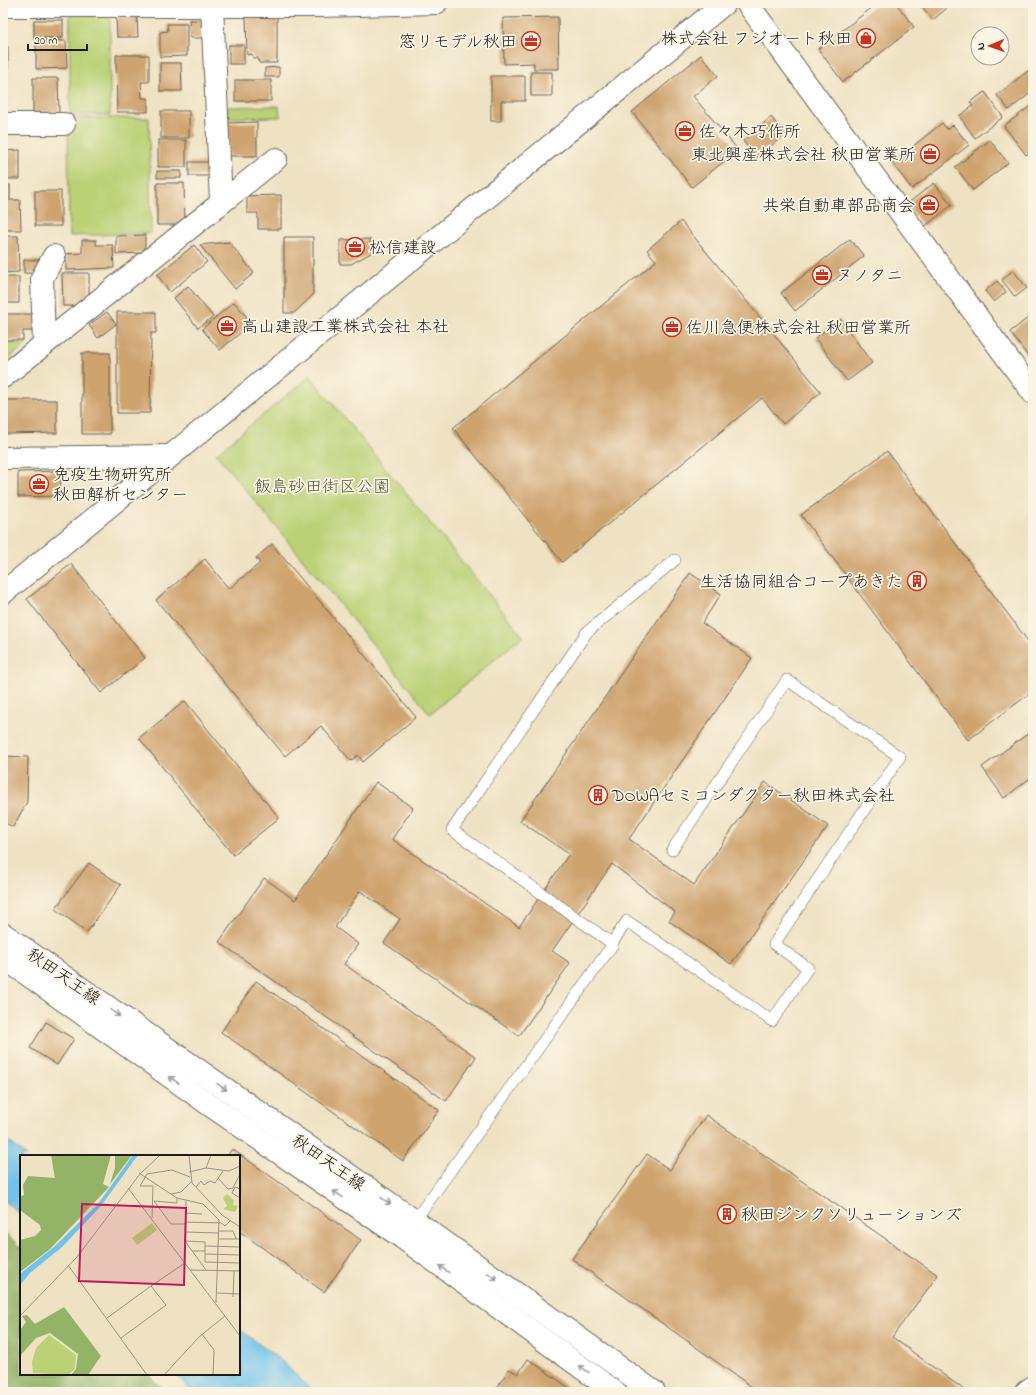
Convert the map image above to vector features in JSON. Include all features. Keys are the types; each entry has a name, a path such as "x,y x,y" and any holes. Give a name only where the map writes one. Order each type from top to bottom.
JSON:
{"street":[{"path":"3,6 75,4 319,5 436,3"},
{"path":"3,593 725,3"},
{"path":"747,3 1033,393"},
{"path":"202,5 221,203"},
{"path":"3,124 64,124"},
{"path":"3,377 276,159"},
{"path":"44,344 42,278 54,256"},
{"path":"3,458 169,456"},
{"name":"秋田天王線","path":"3,934 409,1230 615,1392"},
{"name":"秋田天王線","path":"3,957 207,1104 409,1230 654,1392"},
{"path":"1026,1392 1033,1387"}],"lane":[{"path":"612,943 452,830 587,632 675,560"},
{"path":"409,1230 609,950 627,921 772,1021 808,968 774,944 900,757 788,680 672,850"}],"green space":[{"path":"70,12 110,12 110,115 70,115"},
{"path":"279,106 280,117 228,118 228,107"},
{"path":"68,118 149,118 151,233 69,236"},
{"path":"28,343 3,363 3,344"},
{"name":"飯島砂田街区公園","path":"310,376 523,636 430,714 216,454"},
{"path":"3,1231 20,1247 20,1375 149,1375 166,1392 3,1392"}],"water":[{"path":"3,1137 26,1155 20,1155 20,1214 3,1199"},
{"path":"240,1330 283,1362 313,1392 192,1392 177,1375 240,1375"}],"building":[{"name":"株式会社 フジオート秋田","path":"878,3 896,3 914,27 843,82 818,49"},
{"path":"919,3 944,3 948,7 933,20"},
{"path":"116,17 137,17 138,37 117,37"},
{"path":"246,17 277,17 277,63 259,63 258,58 253,58 252,54 247,55"},
{"name":"窓リモデル秋田","path":"558,17 559,69 534,69 534,63 504,64 503,18"},
{"path":"34,20 63,20 63,38 34,38"},
{"path":"189,20 204,20 205,38 190,38"},
{"path":"167,24 187,24 187,56 160,57 160,32 168,31"},
{"path":"36,41 66,41 67,68 36,69"},
{"path":"229,45 244,45 244,64 229,64"},
{"path":"3,47 8,47 8,75 3,75"},
{"path":"116,55 149,55 149,82 141,82 142,98 148,98 148,112 117,112"},
{"name":"佐々木巧作所","path":"701,55 718,76 693,96 738,150 692,187 632,112"},
{"path":"160,63 181,63 182,91 160,91"},
{"path":"279,67 279,77 265,77 265,68"},
{"path":"1033,67 1033,91 1009,110 997,95"},
{"path":"531,72 552,72 552,96 531,96"},
{"path":"491,76 525,76 525,101 501,101 501,121 491,121"},
{"path":"33,78 58,78 59,114 33,115"},
{"path":"235,80 271,80 271,101 235,101"},
{"path":"985,92 1003,117 975,138 959,116 973,106 970,102"},
{"path":"1033,104 1033,150 1026,155 1004,126"},
{"path":"161,111 189,111 189,138 161,138"},
{"path":"771,117 785,134 757,158 743,141"},
{"path":"257,122 257,156 229,156 228,123"},
{"name":"東北興産株式会社 秋田営業所","path":"942,123 948,130 953,125 969,145 912,189 892,163"},
{"path":"158,140 186,140 186,167 158,167"},
{"path":"990,140 1008,163 973,190 955,167"},
{"path":"20,150 20,179 3,179 3,151"},
{"path":"189,162 210,162 210,176 189,176"},
{"path":"157,171 181,171 181,178 157,178"},
{"path":"157,183 184,183 185,225 157,225"},
{"name":"共栄自動車部品商会","path":"934,183 952,205 924,227 907,204"},
{"path":"3,185 10,185 10,198 3,198"},
{"path":"35,191 61,191 61,226 35,226"},
{"path":"281,195 281,229 258,229 258,213 247,213 247,196"},
{"path":"3,200 20,200 21,230 3,230"},
{"name":"佐川急便株式会社 秋田営業所","path":"681,221 821,392 783,424 762,398 562,562 453,428 656,261 647,250"},
{"path":"145,235 145,253 116,254 116,236"},
{"path":"3,236 18,236 19,272 3,273"},
{"path":"284,237 313,237 313,295 294,313 284,313"},
{"name":"松信建設","path":"370,239 371,253 351,264 340,264 340,240"},
{"name":"ヌノタニ","path":"850,239 864,256 795,311 781,293"},
{"path":"82,240 96,240 96,245 113,245 114,268 66,270 66,254 82,253"},
{"path":"229,242 254,273 235,289 200,245"},
{"path":"194,245 207,262 170,292 157,275"},
{"path":"24,260 41,260 40,273 24,273"},
{"path":"1013,270 1027,288 1015,297 1002,280"},
{"path":"62,273 89,273 89,301 80,301 80,306 63,306"},
{"path":"3,277 19,277 19,303 3,303"},
{"path":"997,281 1006,292 994,302 985,291"},
{"path":"188,286 213,317 198,328 174,298"},
{"name":"高山建設工業株式会社 本社","path":"234,302 252,323 220,350 202,329"},
{"path":"107,312 116,324 98,338 89,325"},
{"path":"117,312 156,312 156,333 151,333 150,413 117,413"},
{"path":"3,314 37,314 38,331 23,331 23,340 3,340"},
{"path":"1033,314 1033,363 1010,332"},
{"path":"840,319 872,363 847,381 815,338"},
{"path":"82,353 110,353 110,434 82,434"},
{"path":"3,400 57,400 57,433 3,434"},
{"name":"生活協同組合コープあきた","path":"887,451 1033,648 1033,691 968,740 801,515"},
{"name":"免疫生物研究所 秋田解析センター","path":"60,471 61,496 18,497 18,472"},
{"path":"272,544 416,717 363,762 358,755 351,761 321,726 285,756 156,600 205,559 229,589 260,563 256,558"},
{"path":"71,564 145,658 101,693 27,599"},
{"name":"DOWAセミコンダクター秋田株式会社","path":"690,573 721,594 702,623 752,658 629,839 694,885 765,782 828,826 731,964 669,921 675,912 612,864 552,951 570,963 519,1036 384,943 400,919 360,891 335,927 358,944 344,964 476,1057 446,1101 219,942 264,878 295,900 376,782 413,808 392,839 519,927 569,854 520,821"},
{"path":"185,701 279,818 233,855 139,738"},
{"path":"1033,730 1033,776 1004,798 982,767"},
{"path":"3,756 28,757 27,802 13,827 3,822"},
{"path":"89,863 121,885 87,932 55,909"},
{"path":"256,981 439,1110 403,1161 221,1032"},
{"path":"46,1022 74,1039 57,1065 30,1048"},
{"name":"秋田ジンクソリューションズ","path":"706,1115 938,1275 892,1337 967,1392 759,1392 572,1259 647,1154 670,1170"},
{"path":"232,1149 361,1240 324,1292 240,1232 240,1155 228,1155"},
{"path":"528,1359 575,1392 494,1392 509,1369 518,1374"}],"place":[{"name":"株式会社 フジオート秋田","path":"866,38"},
{"name":"窓リモデル秋田","path":"531,41"},
{"name":"佐々木巧作所","path":"685,131"},
{"name":"東北興産株式会社 秋田営業所","path":"930,154"},
{"name":"共栄自動車部品商会","path":"929,205"},
{"name":"松信建設","path":"355,247"},
{"name":"ヌノタニ","path":"822,275"},
{"name":"高山建設工業株式会社 本社","path":"227,326"},
{"name":"佐川急便株式会社 秋田営業所","path":"672,327"},
{"name":"免疫生物研究所 秋田解析センター","path":"39,484"},
{"name":"生活協同組合コープあきた","path":"917,581"},
{"name":"DOWAセミコンダクター秋田株式会社","path":"598,795"},
{"name":"秋田ジンクソリューションズ","path":"727,1214"}]}
